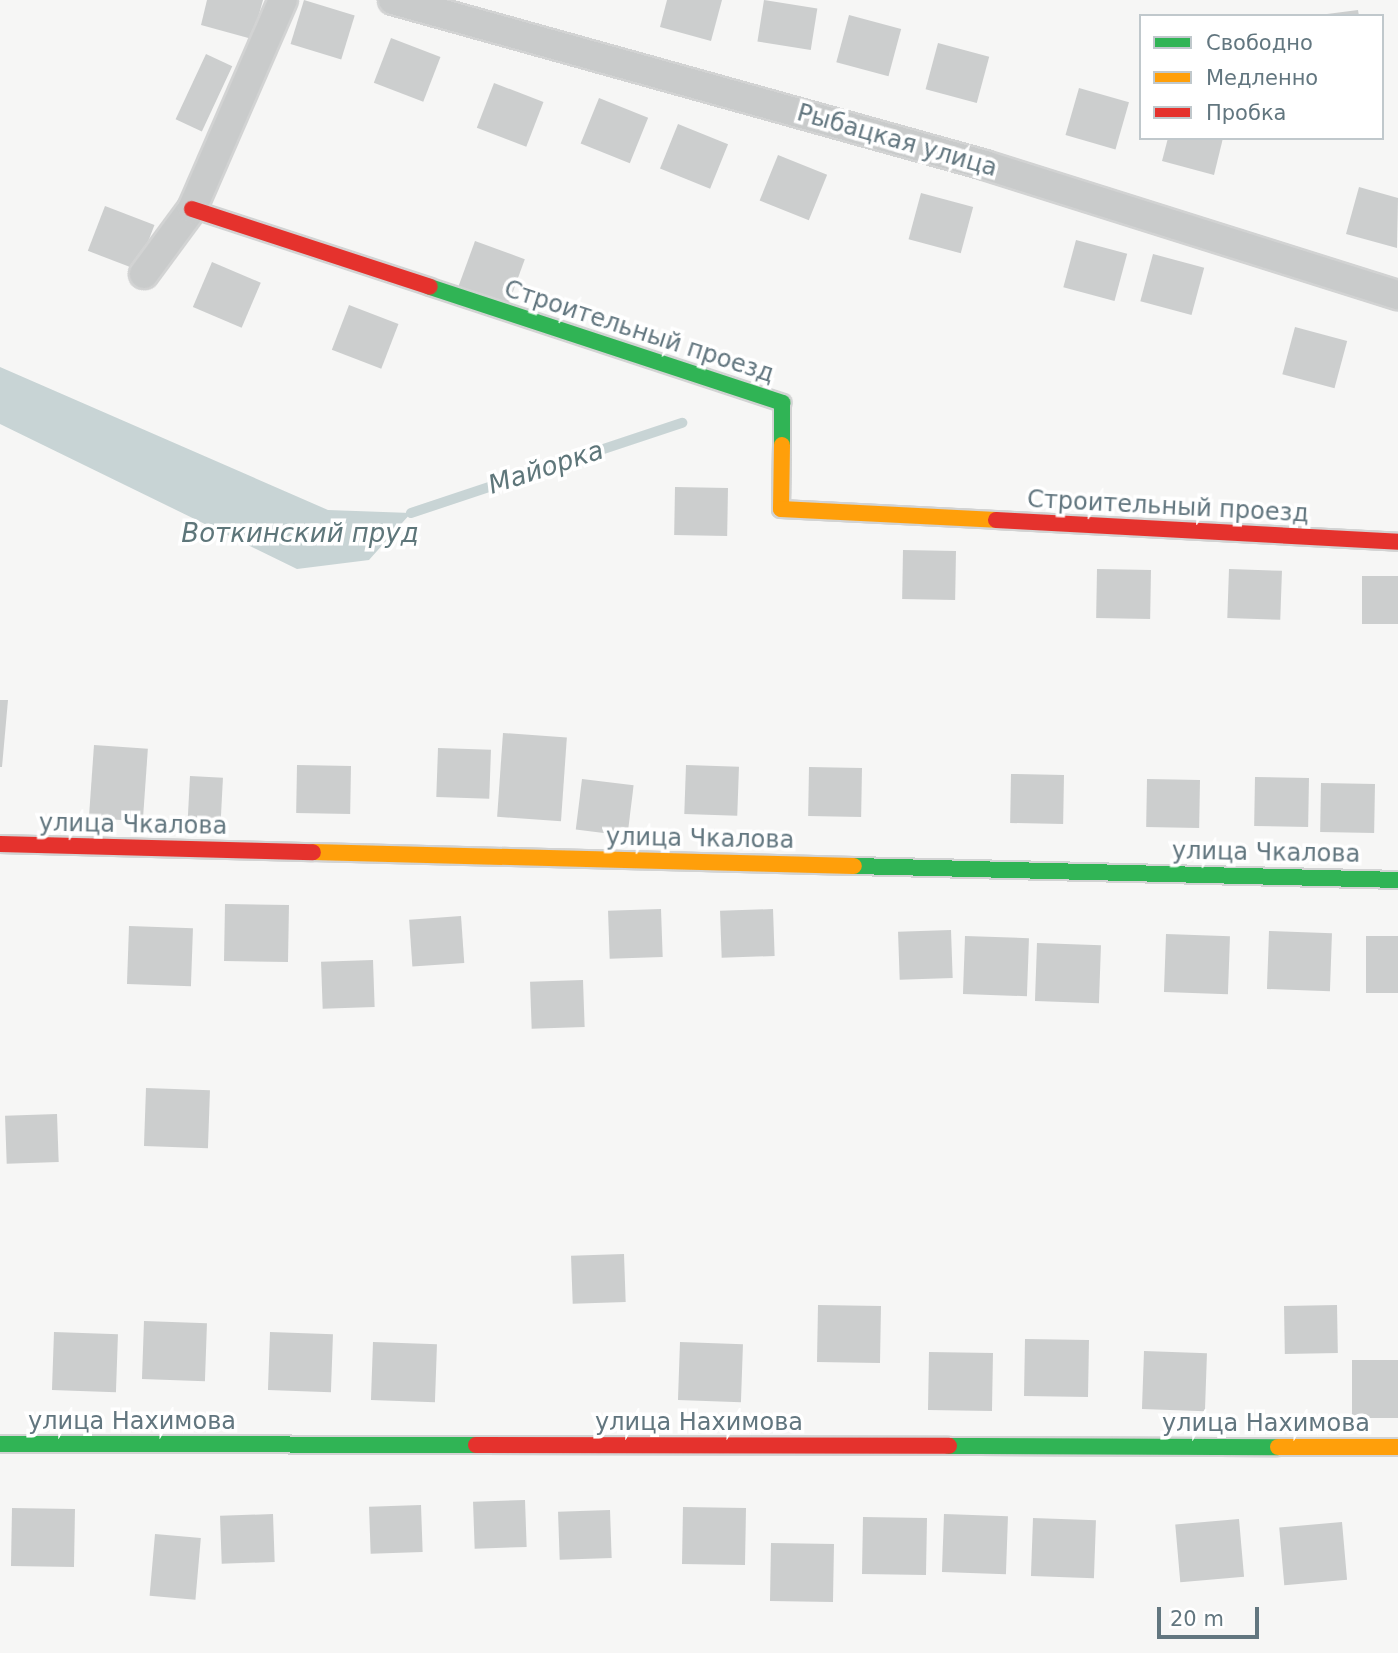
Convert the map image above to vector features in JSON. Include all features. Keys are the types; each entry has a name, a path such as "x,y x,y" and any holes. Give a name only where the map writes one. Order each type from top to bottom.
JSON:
{"street":[{"path":"144,274 192,209 283,0"},
{"name":"Рыбацкая улица","path":"393,0 985,165 1398,295"},
{"name":"Строительный проезд","path":"192,209 782,403 781,509 1398,542"},
{"name":"улица Чкалова","path":"0,844 1398,880"},
{"name":"улица Нахимова","path":"0,1444 1398,1447"}],"water":[{"name":"Воткинский пруд","path":"0,367 328,510 411,513 369,560 297,569 0,424"}],"building":[{"path":"207,0 263,0 252,39 201,25"},
{"path":"304,0 355,15 341,59 291,44"},
{"path":"667,0 722,0 711,41 660,27"},
{"path":"764,0 817,8 811,50 757,41"},
{"path":"1358,10 1359,14 1327,14"},
{"path":"849,15 901,29 888,76 836,62"},
{"path":"391,38 440,57 423,102 374,83"},
{"path":"938,43 989,57 977,103 926,89"},
{"path":"206,54 232,66 202,132 176,119"},
{"path":"494,83 543,102 526,147 477,128"},
{"path":"1079,88 1129,102 1115,149 1065,135"},
{"path":"599,98 648,118 630,163 581,143"},
{"path":"678,124 728,144 710,189 660,169"},
{"path":"1167,140 1223,140 1214,175 1162,161"},
{"path":"778,155 827,175 809,220 760,200"},
{"path":"1359,187 1398,198 1397,248 1346,234"},
{"path":"921,193 973,207 961,253 909,239"},
{"path":"105,206 154,225 137,270 88,251"},
{"path":"1076,240 1127,254 1115,301 1063,287"},
{"path":"475,241 525,259 508,304 459,286"},
{"path":"1153,254 1204,268 1192,315 1140,301"},
{"path":"212,262 261,283 242,328 193,307"},
{"path":"349,305 398,324 381,369 332,350"},
{"path":"1295,327 1347,341 1334,388 1282,374"},
{"path":"675,487 728,488 727,536 674,535"},
{"path":"903,550 956,551 955,600 902,599"},
{"path":"1097,569 1151,570 1150,619 1096,618"},
{"path":"1229,569 1282,571 1280,620 1227,618"},
{"path":"1362,576 1398,576 1398,624 1362,624"},
{"path":"0,700 8,700 2,767 0,767"},
{"path":"503,733 567,737 561,821 497,817"},
{"path":"94,745 148,749 143,822 89,818"},
{"path":"438,748 491,750 489,799 436,797"},
{"path":"297,765 351,766 350,814 296,813"},
{"path":"686,765 739,767 737,816 684,814"},
{"path":"809,767 862,768 861,817 808,816"},
{"path":"1011,774 1064,775 1063,824 1010,823"},
{"path":"190,776 223,778 221,820 188,818"},
{"path":"1255,777 1309,778 1308,827 1254,826"},
{"path":"582,779 634,785 627,836 576,830"},
{"path":"1147,779 1200,780 1199,828 1146,827"},
{"path":"1321,783 1375,784 1374,833 1320,832"},
{"path":"225,904 289,905 288,962 224,961"},
{"path":"661,909 663,957 610,959 608,911"},
{"path":"773,909 775,956 722,958 720,911"},
{"path":"461,916 464,963 412,967 409,920"},
{"path":"129,926 193,928 191,986 127,984"},
{"path":"951,930 953,978 900,980 898,932"},
{"path":"1269,931 1332,933 1330,991 1267,989"},
{"path":"1166,934 1230,936 1228,994 1164,992"},
{"path":"965,936 1029,938 1027,996 963,994"},
{"path":"1366,936 1398,936 1398,993 1366,993"},
{"path":"1037,943 1101,945 1099,1003 1035,1001"},
{"path":"373,960 375,1007 323,1009 321,962"},
{"path":"583,980 585,1027 532,1029 530,982"},
{"path":"146,1088 210,1090 208,1148 144,1146"},
{"path":"57,1114 59,1162 7,1164 5,1116"},
{"path":"624,1254 626,1302 573,1304 571,1256"},
{"path":"818,1305 881,1306 880,1363 817,1362"},
{"path":"1337,1305 1338,1353 1285,1354 1284,1306"},
{"path":"144,1321 207,1323 205,1381 142,1379"},
{"path":"54,1332 118,1334 116,1392 52,1390"},
{"path":"270,1332 333,1334 331,1392 268,1390"},
{"path":"1025,1339 1089,1340 1088,1397 1024,1396"},
{"path":"373,1342 437,1344 435,1402 371,1400"},
{"path":"680,1342 743,1344 741,1402 678,1400"},
{"path":"1144,1351 1207,1353 1205,1411 1142,1409"},
{"path":"929,1352 993,1353 992,1411 928,1410"},
{"path":"1352,1360 1398,1360 1398,1418 1352,1418"},
{"path":"525,1500 527,1547 475,1549 473,1502"},
{"path":"421,1505 423,1552 371,1554 369,1507"},
{"path":"683,1507 746,1508 745,1565 682,1564"},
{"path":"12,1508 75,1509 74,1567 11,1566"},
{"path":"610,1510 612,1558 560,1560 558,1512"},
{"path":"273,1514 275,1562 222,1564 220,1516"},
{"path":"944,1514 1008,1516 1006,1574 942,1572"},
{"path":"863,1517 927,1518 926,1575 862,1574"},
{"path":"1033,1518 1096,1520 1094,1578 1031,1576"},
{"path":"1239,1519 1244,1577 1180,1582 1175,1525"},
{"path":"1342,1522 1347,1580 1284,1585 1279,1527"},
{"path":"155,1534 201,1538 195,1600 150,1596"},
{"path":"771,1543 834,1544 833,1602 770,1601"}],"waterway":[{"name":"Майорка","path":"411,513 682,423"}],"traffic: fast":[{"path":"430,287 782,403 782,445"},
{"path":"854,866 1398,880"},
{"path":"0,1444 476,1445"},
{"path":"949,1446 1278,1447"}],"traffic: slow":[{"path":"782,445 781,509 996,520"},
{"path":"313,852 854,866"},
{"path":"1278,1447 1398,1447"}],"traffic: jam":[{"path":"192,209 430,287"},
{"path":"996,520 1398,542"},
{"path":"0,844 313,852"},
{"path":"476,1445 949,1446"}]}
